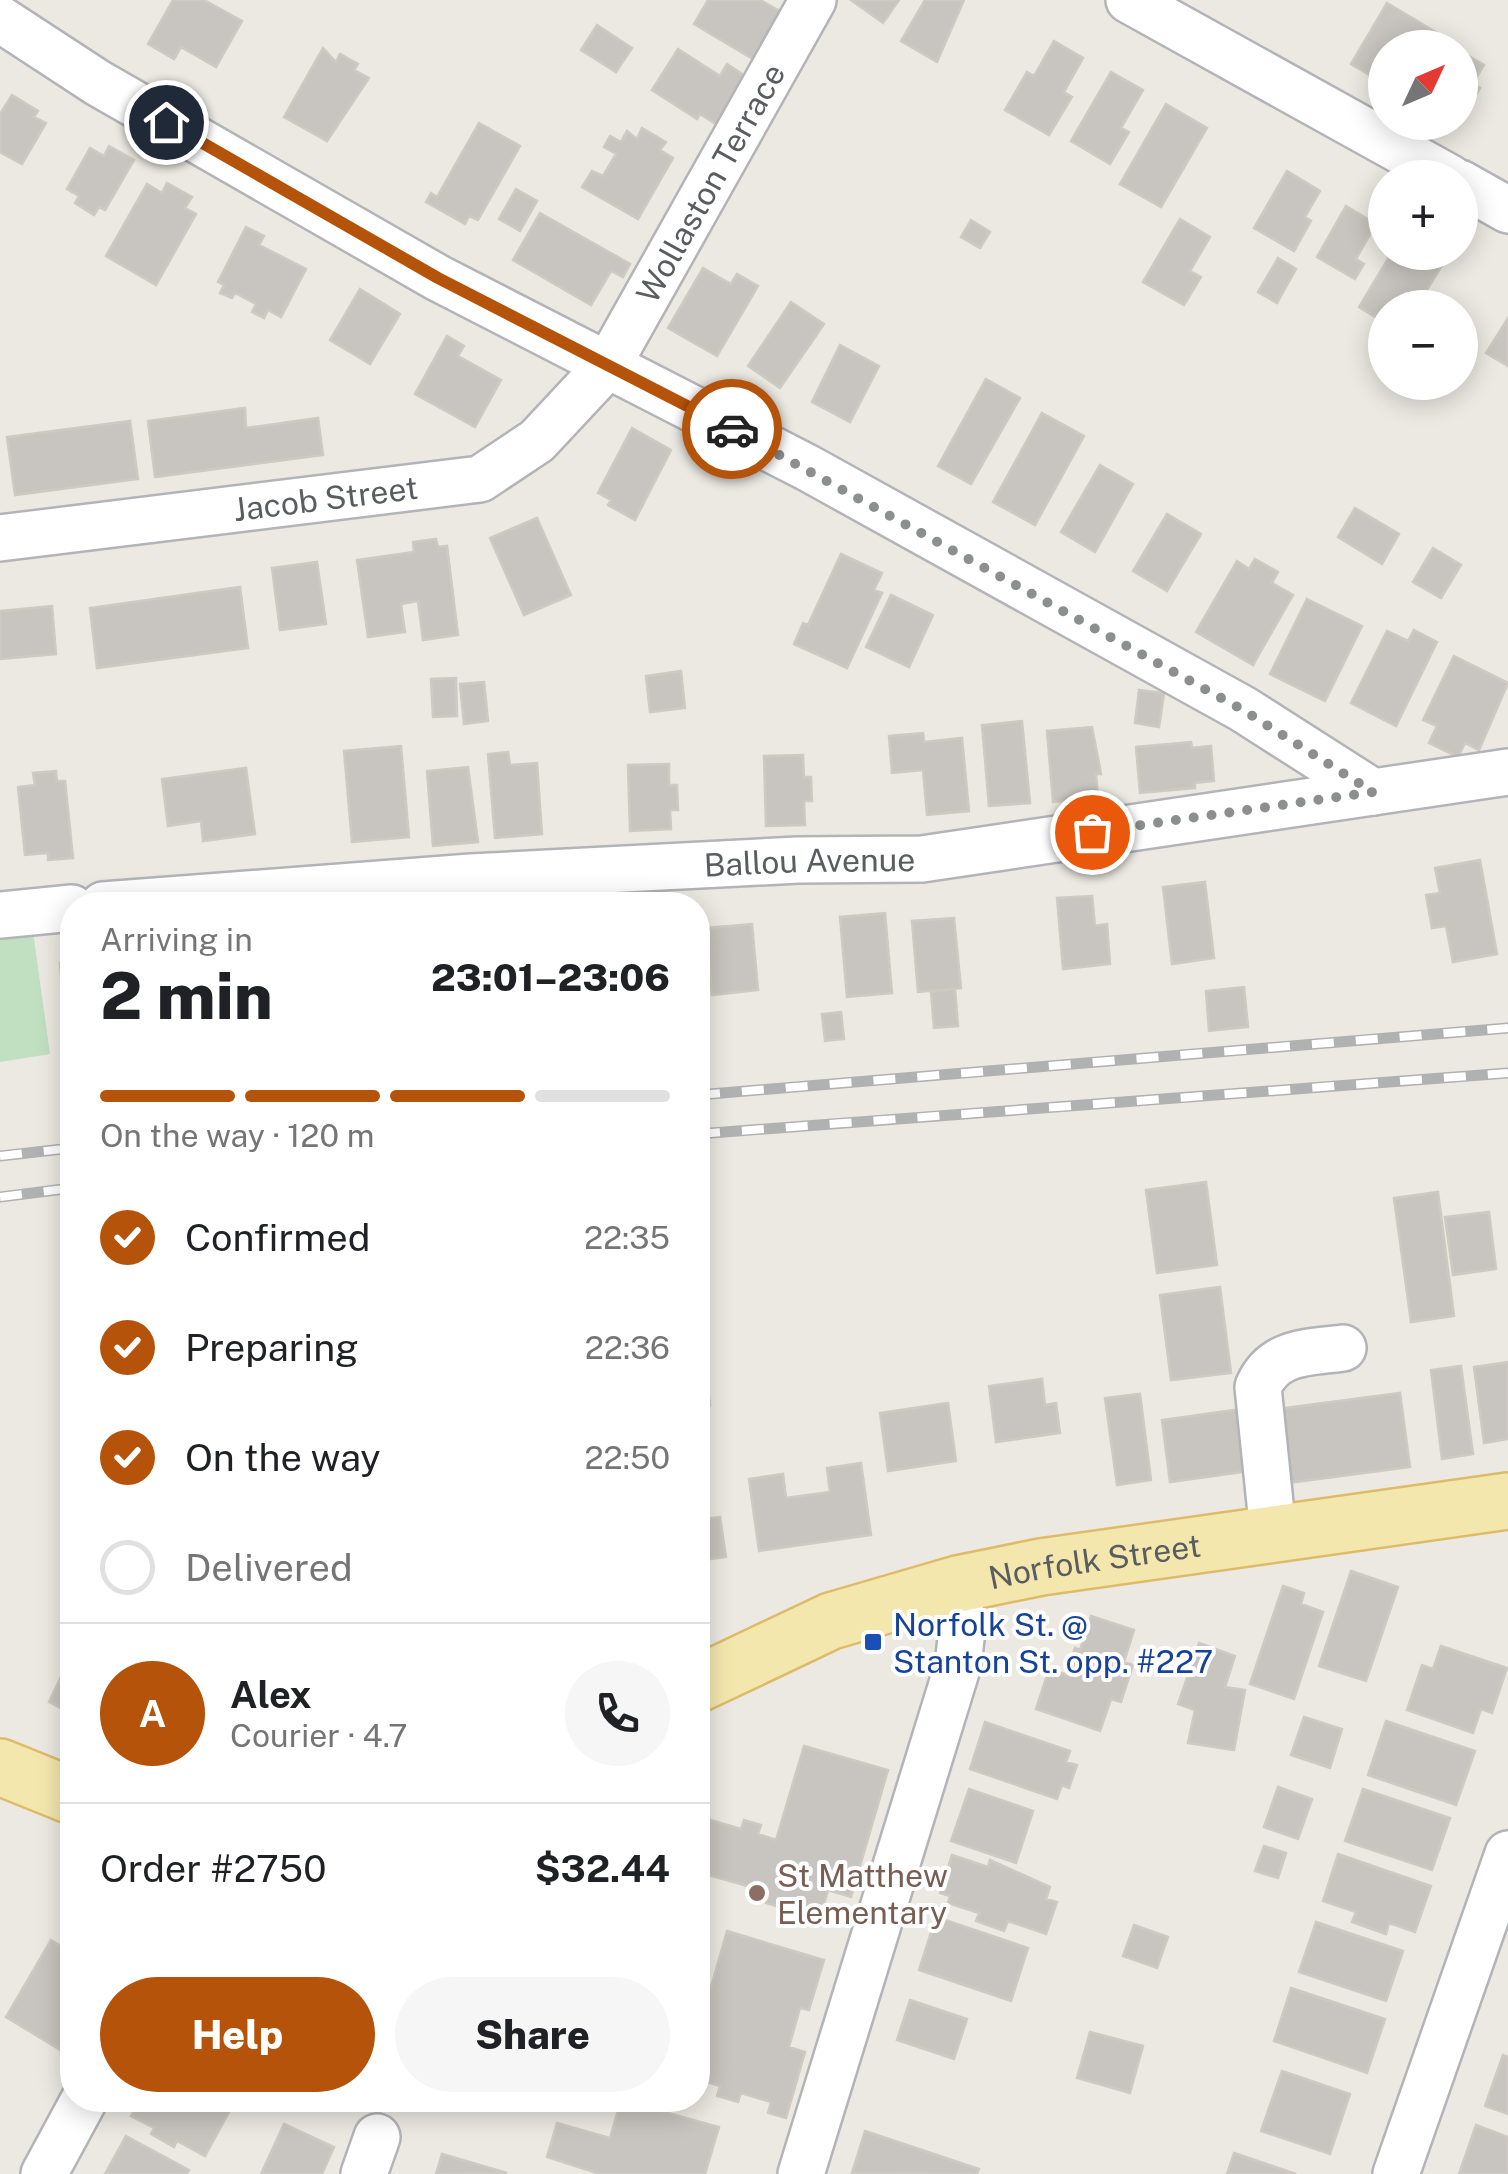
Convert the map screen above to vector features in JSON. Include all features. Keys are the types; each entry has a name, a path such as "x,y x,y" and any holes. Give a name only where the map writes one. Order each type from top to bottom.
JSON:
{"main road":[{"name":"Norfolk Street","path":"710,1678 831,1621 958,1584 1273,1532 1508,1501"},
{"path":"0,1767 60,1791"}],"street":[{"name":"Wollaston Terrace","path":"608,364 813,0"},
{"path":"1129,0 1418,160"},
{"path":"0,20 98,82 438,278 808,468 1243,710 1373,792"},
{"path":"1478,193 1508,210"},
{"name":"Jacob Street","path":"0,538 480,479 537,441 608,364"},
{"name":"Ballou Avenue","path":"274,892 798,860 922,859 1508,772"},
{"path":"0,915 60,909"},
{"path":"1273,1532 1258,1386 1267,1367 1285,1356 1344,1348"},
{"path":"801,2174 958,1665 962,1630 958,1584"},
{"path":"1396,2174 1508,1854"},
{"path":"44,2174 78,2112"}],"green space":[{"path":"33,932 50,1054 0,1062 0,937"}],"building":[{"path":"173,0 204,0 242,21 216,67 181,47 174,59 148,44"},
{"path":"708,0 760,0 785,14 758,62 694,24"},
{"path":"851,0 899,0 883,23"},
{"path":"925,0 964,0 937,62 901,41"},
{"path":"1387,3 1432,30 1371,30"},
{"path":"597,25 632,48 616,72 581,50"},
{"path":"1368,35 1368,74 1351,64"},
{"path":"1054,41 1083,58 1064,92 1072,97 1049,135 1005,110 1027,72 1034,76"},
{"path":"323,48 336,62 340,54 358,64 354,70 369,78 327,141 284,117"},
{"path":"678,49 720,76 727,64 753,81 722,128 700,114 697,119 652,90"},
{"path":"1111,72 1143,90 1121,128 1129,132 1110,164 1071,141"},
{"path":"12,95 38,111 34,117 46,123 22,164 0,152 0,114"},
{"path":"1166,104 1207,128 1161,207 1120,184"},
{"path":"479,123 520,146 478,220 469,216 465,224 426,202 431,193 437,197"},
{"path":"642,128 666,142 660,150 673,158 638,219 582,187 592,171 603,176 616,154 604,147 610,136 621,142 627,131 637,139"},
{"path":"109,146 134,160 105,210 99,207 94,215 75,203 79,196 67,189 90,148 104,156"},
{"path":"1287,171 1320,191 1305,217 1311,221 1294,251 1254,228"},
{"path":"167,183 192,197 185,208 196,214 156,285 106,256 147,184 162,193"},
{"path":"516,189 537,201 520,231 499,219"},
{"path":"1346,206 1368,219 1368,238 1356,259 1364,264 1355,279 1317,257"},
{"path":"540,213 630,264 623,277 611,271 591,305 513,260"},
{"path":"1180,219 1210,237 1190,271 1201,277 1184,305 1143,282"},
{"path":"971,220 990,232 980,248 961,237"},
{"path":"246,227 264,236 259,245 306,269 281,317 268,310 264,318 252,312 256,304 235,293 232,298 220,293 224,285 218,282"},
{"path":"1278,258 1296,269 1277,303 1258,292"},
{"path":"703,268 731,284 737,274 758,286 717,356 668,328"},
{"path":"1381,270 1439,270 1427,290 1369,290"},
{"path":"360,289 400,314 370,364 330,340"},
{"path":"1368,292 1368,313 1359,307"},
{"path":"791,302 824,324 780,388 748,366"},
{"path":"1508,318 1508,366 1486,353"},
{"path":"447,336 464,346 458,356 501,380 475,427 415,394"},
{"path":"840,345 879,366 850,422 812,402"},
{"path":"986,379 1020,398 971,484 938,466"},
{"path":"245,408 246,428 318,418 323,455 155,477 148,421"},
{"path":"1042,413 1084,436 1035,525 993,502"},
{"path":"130,421 138,479 15,495 7,437"},
{"path":"632,428 671,450 635,520 608,505 611,500 598,493"},
{"path":"1100,465 1133,484 1095,552 1061,532"},
{"path":"1355,508 1399,534 1382,564 1338,537"},
{"path":"1167,514 1201,534 1167,591 1133,571"},
{"path":"537,518 571,595 524,615 490,538"},
{"path":"436,539 438,547 447,546 458,635 423,640 418,601 401,604 405,632 368,637 357,560 414,552 413,542"},
{"path":"1433,548 1461,565 1441,598 1413,582"},
{"path":"841,554 882,573 874,590 882,593 847,668 794,644 803,623 808,625"},
{"path":"1255,559 1278,572 1272,583 1293,595 1253,665 1196,632 1237,561 1249,569"},
{"path":"317,562 326,624 280,630 272,568"},
{"path":"240,587 248,648 97,668 90,608"},
{"path":"891,595 933,615 909,667 866,647"},
{"path":"1307,599 1362,626 1325,701 1270,674"},
{"path":"52,606 56,654 0,659 0,611"},
{"path":"1414,630 1437,642 1396,726 1351,703 1387,631 1408,641"},
{"path":"1454,656 1508,683 1479,750 1465,743 1458,757 1429,743 1437,726 1423,720"},
{"path":"681,671 685,708 650,712 646,676"},
{"path":"456,678 457,716 433,717 431,679"},
{"path":"484,682 488,721 464,724 460,684"},
{"path":"1139,690 1164,693 1159,727 1135,723"},
{"path":"1022,721 1030,803 989,806 982,725"},
{"path":"1092,727 1101,774 1096,774 1098,798 1053,802 1047,731"},
{"path":"923,733 924,742 962,738 969,811 927,815 923,770 892,773 889,736"},
{"path":"1191,742 1192,748 1211,746 1214,781 1195,783 1195,788 1140,793 1136,747"},
{"path":"401,746 409,837 352,842 344,751"},
{"path":"508,752 510,765 537,763 542,834 495,838 488,754"},
{"path":"803,755 804,777 811,777 812,801 804,801 805,825 766,826 764,756"},
{"path":"669,764 669,785 677,785 678,810 670,810 671,829 630,831 628,765"},
{"path":"468,767 478,842 433,846 427,771"},
{"path":"246,768 255,834 203,841 201,821 168,826 162,779"},
{"path":"56,771 57,781 65,781 73,858 48,860 48,853 25,855 18,787 35,785 33,773"},
{"path":"1480,860 1497,954 1453,962 1446,926 1432,928 1426,895 1440,893 1435,868"},
{"path":"1205,882 1214,958 1172,964 1163,887"},
{"path":"1092,896 1095,926 1107,924 1110,964 1063,969 1057,898"},
{"path":"885,913 892,993 847,997 840,917"},
{"path":"954,918 961,988 918,992 912,921"},
{"path":"752,924 758,990 712,995 710,928"},
{"path":"1244,987 1248,1027 1209,1031 1206,991"},
{"path":"955,989 958,1026 934,1028 931,992"},
{"path":"841,1012 844,1039 825,1041 822,1014"},
{"path":"1206,1182 1217,1265 1157,1273 1146,1190"},
{"path":"1438,1192 1454,1316 1411,1322 1394,1198"},
{"path":"1489,1212 1496,1269 1453,1275 1445,1217"},
{"path":"1220,1287 1231,1373 1171,1380 1160,1295"},
{"path":"1508,1362 1508,1439 1484,1443 1474,1367"},
{"path":"1461,1366 1473,1454 1442,1459 1431,1370"},
{"path":"1042,1379 1045,1405 1056,1403 1060,1433 996,1442 989,1386"},
{"path":"1400,1393 1410,1467 1280,1484 1270,1410"},
{"path":"1140,1394 1151,1480 1117,1485 1105,1398"},
{"path":"948,1403 956,1461 888,1471 880,1413"},
{"path":"1242,1409 1250,1471 1170,1482 1162,1420"},
{"path":"861,1463 871,1535 759,1551 749,1479 783,1474 786,1498 830,1492 827,1468"},
{"path":"720,1517 726,1557 710,1559 710,1518"},
{"path":"1351,1571 1398,1587 1366,1681 1319,1666"},
{"path":"1283,1586 1304,1593 1301,1604 1323,1612 1294,1699 1250,1684"},
{"path":"1091,1616 1134,1630 1124,1662 1133,1665 1121,1702 1111,1699 1100,1731 1036,1709 1049,1669 1071,1676 1074,1668 1069,1666 1075,1648 1080,1650"},
{"path":"1199,1643 1235,1656 1225,1687 1245,1690 1234,1750 1188,1743 1195,1710 1178,1704"},
{"path":"1441,1646 1507,1668 1492,1713 1481,1709 1473,1733 1407,1710 1422,1665 1433,1669"},
{"path":"60,1679 60,1708 49,1702"},
{"path":"1304,1717 1342,1729 1330,1768 1291,1755"},
{"path":"1386,1721 1475,1751 1456,1805 1368,1775"},
{"path":"985,1722 1070,1751 1066,1762 1077,1765 1069,1788 1062,1785 1057,1799 970,1769"},
{"path":"804,1746 888,1770 851,1897 828,1890 820,1919 766,1903 769,1892 710,1875 710,1820 741,1829 744,1820 761,1825 758,1834 776,1840"},
{"path":"1278,1787 1312,1799 1298,1839 1264,1827"},
{"path":"969,1789 1033,1811 1016,1863 951,1841"},
{"path":"1363,1789 1450,1818 1432,1870 1345,1841"},
{"path":"1264,1846 1286,1853 1278,1878 1255,1871"},
{"path":"1338,1854 1431,1886 1415,1932 1389,1923 1386,1934 1352,1922 1356,1912 1323,1901"},
{"path":"952,1855 988,1867 990,1860 1050,1887 1046,1899 1057,1902 1046,1934 1008,1921 1004,1931 976,1921 979,1913 948,1903 950,1896 940,1893"},
{"path":"936,1917 1028,1948 1011,2001 919,1970"},
{"path":"1316,1922 1403,1951 1386,2001 1299,1972"},
{"path":"1134,1925 1168,1937 1157,1968 1123,1956"},
{"path":"727,1931 824,1960 809,2010 800,2008 789,2047 805,2052 786,2118 768,2113 771,2102 741,2093 738,2102 717,2096 720,2086 710,2083 710,1991"},
{"path":"51,1940 60,1946 60,2050 6,2017"},
{"path":"1291,1988 1385,2019 1367,2073 1274,2041"},
{"path":"910,2000 967,2019 954,2059 897,2040"},
{"path":"1090,2032 1143,2046 1130,2093 1077,2078"},
{"path":"1503,2055 1508,2057 1508,2114 1485,2106"},
{"path":"1282,2071 1350,2094 1330,2154 1261,2131"},
{"path":"133,2112 229,2112 205,2156 177,2141 174,2147 151,2134 154,2128 131,2116"},
{"path":"618,2112 665,2112 719,2127 705,2174 600,2174 547,2157 557,2123 610,2138"},
{"path":"284,2124 334,2147 322,2174 261,2174"},
{"path":"1476,2125 1508,2137 1508,2174 1459,2174"},
{"path":"865,2131 979,2169 977,2174 852,2173"},
{"path":"126,2136 189,2170 187,2174 105,2174"},
{"path":"1234,2153 1296,2174 1227,2174"},
{"path":"442,2154 507,2173 436,2174"}],"railway":[{"path":"710,1094 1508,1028"},
{"path":"710,1133 1508,1073"},
{"path":"0,1156 60,1149"},
{"path":"0,1197 60,1190"}],"way so far":[{"path":"732,429 1243,710 1373,792 1092,832"}],"place":[{"name":"Norfolk St. @ Stanton St. opp. #227","path":"873,1642"},
{"name":"St Matthew Elementary","path":"757,1893"}],"route":[{"path":"166,122 438,278 732,429"}]}
